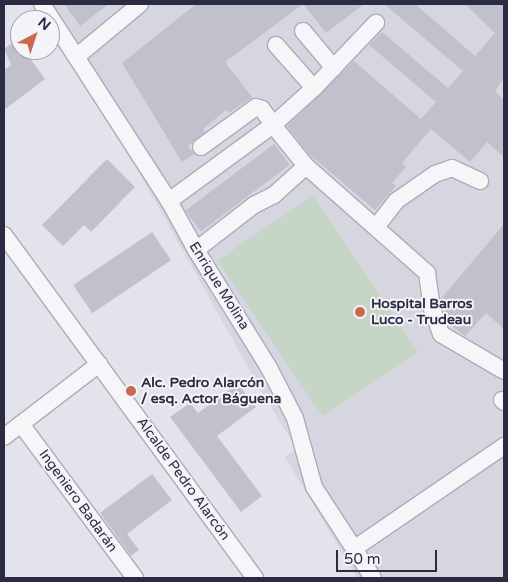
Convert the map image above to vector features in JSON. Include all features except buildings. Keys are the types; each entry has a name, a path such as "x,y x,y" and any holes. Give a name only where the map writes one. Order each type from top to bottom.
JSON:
{"street":[{"name":"Enrique Molina","path":"42,4 169,201 196,250 268,366 295,418 314,487 373,578"},
{"path":"76,57 140,4"},
{"path":"169,201 273,125 314,88 376,23"},
{"path":"303,31 334,68"},
{"path":"276,46 314,88"},
{"path":"201,147 256,107 262,109 306,166 427,273 432,309 441,334 504,371"},
{"path":"196,250 254,205 274,195 306,166"},
{"path":"376,227 396,201 435,174 452,168 480,181"},
{"name":"Alcalde Pedro Alarcón","path":"4,235 255,578"},
{"path":"4,437 99,364"},
{"name":"Ingeniero Badarán","path":"21,424 136,578"},
{"path":"355,548 504,446"}],"shaded area":[{"name":"Hospital Barros Luco - Trudeau","path":"32,4 504,4 504,578 357,578 285,457 297,449 264,396 122,142 60,47 60,10 36,10"}],"green space":[{"path":"313,196 418,352 323,416 218,260"}],"place":[{"name":"Hospital Barros Luco - Trudeau","path":"360,312"},
{"name":"Alc. Pedro Alarcón / esq. Actor Báguena","path":"131,391"}]}
